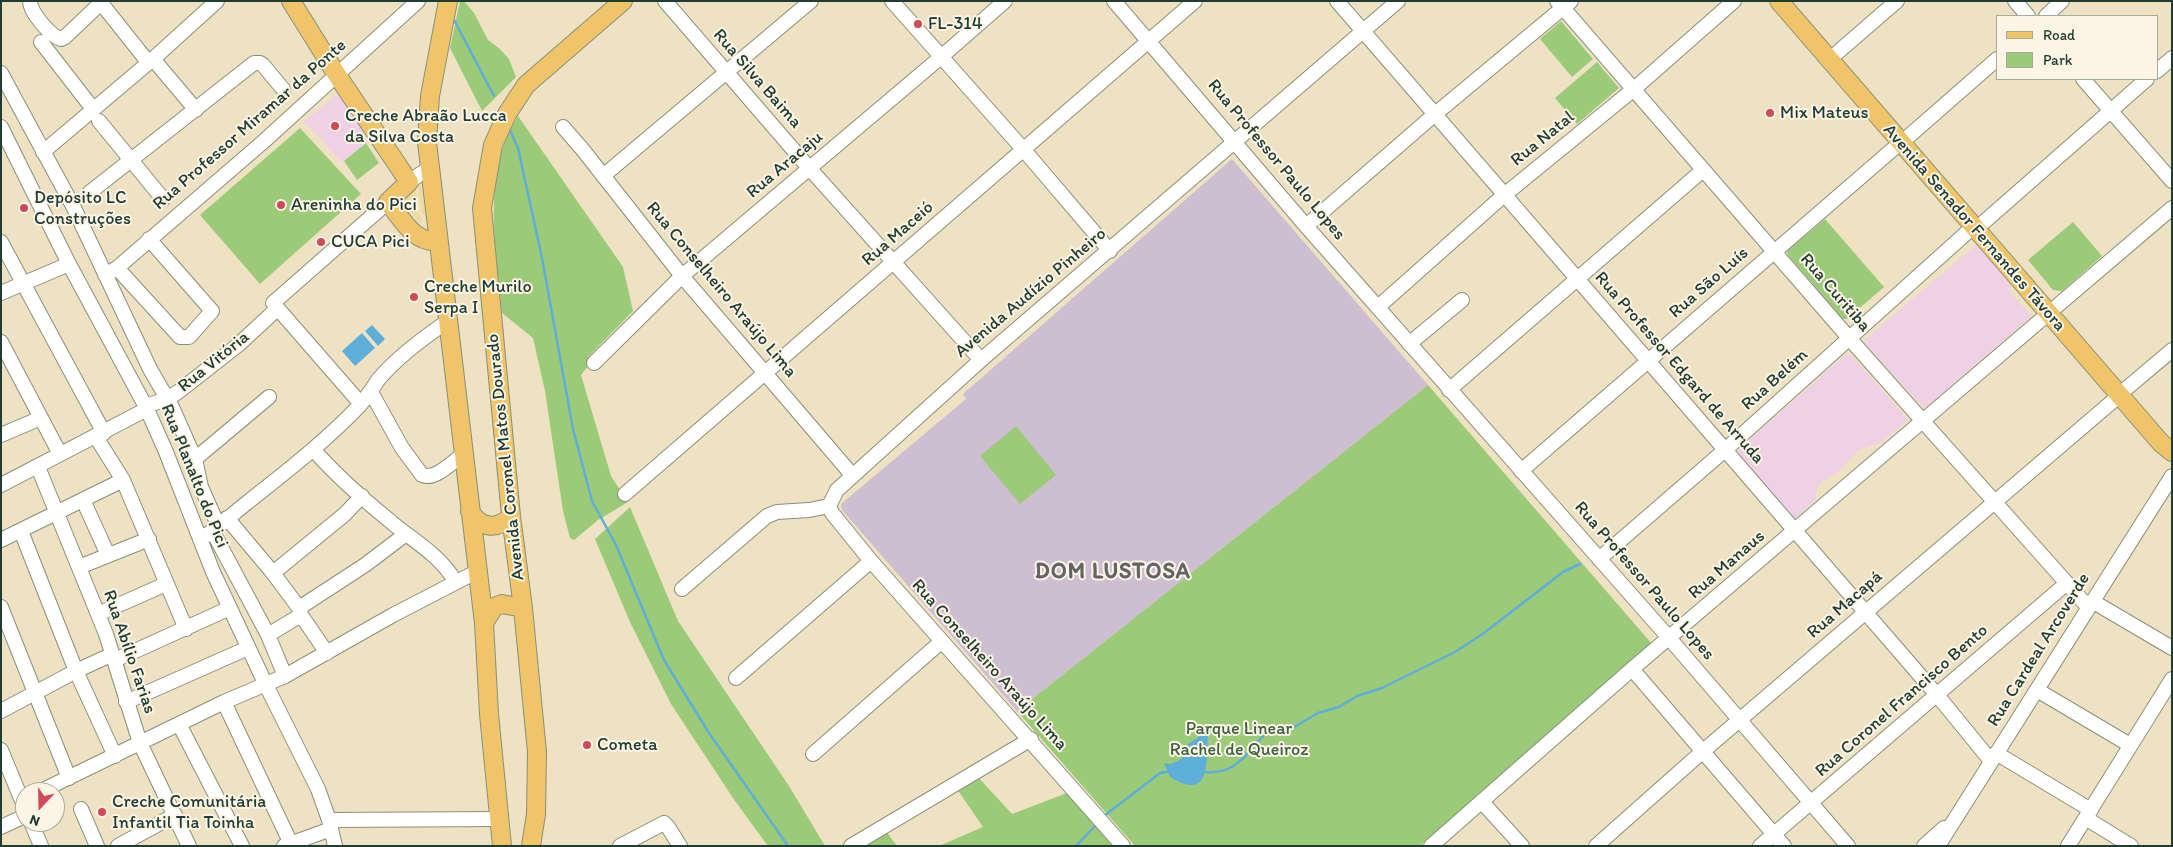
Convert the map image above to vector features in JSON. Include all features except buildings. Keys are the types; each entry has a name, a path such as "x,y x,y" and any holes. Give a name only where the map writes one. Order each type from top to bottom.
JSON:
{"main road":[{"path":"291,1 337,75 409,182"},
{"path":"448,1 430,96 427,142 476,572 484,623 490,723 502,846"},
{"name":"Avenida Coronel Matos Dourado","path":"531,846 536,814 537,752 523,608 511,516 482,208 493,145 507,114 526,85 623,1"},
{"name":"Avenida Senador Fernandes Távora","path":"1779,1 1904,140 2124,392 2172,439"},
{"name":"Avenida Senador Fernandes Távora","path":"1792,1 1838,52 1904,140"},
{"name":"Rua Vitória","path":"388,202 409,182"},
{"path":"388,202 416,236 427,242 438,241"},
{"name":"Avenida Senador Fernandes Távora","path":"2124,392 2161,443 2172,452"},
{"path":"470,511 475,519 483,525 499,525 511,516"},
{"path":"484,623 494,607 502,604 523,608"}],"street":[{"path":"30,1 31,10 52,35 61,39 66,37 102,2 196,110"},
{"path":"43,152 96,115 151,60 216,1"},
{"name":"Rua Professor Miramar da Ponte","path":"111,271 263,142 418,1"},
{"name":"Rua Silva Baima","path":"665,1 810,169 981,360"},
{"path":"603,176 811,1"},
{"path":"892,1 1024,149 1110,251"},
{"name":"Rua Aracaju","path":"594,363 682,276 942,57 1005,1"},
{"name":"Rua Professor Paulo Lopes","path":"1114,1 1236,141 1306,226 1670,639 1848,846"},
{"name":"Rua Maceió","path":"625,494 1195,1"},
{"name":"Rua Professor Edgard de Arruda","path":"1337,1 1503,196 1578,279 1936,695 1993,757 2089,813 2092,822 2131,846"},
{"name":"Avenida Audízio Pinheiro","path":"829,506 837,490 981,360 1110,251 1398,1"},
{"name":"Rua Natal","path":"1378,307 1503,196 1634,89 1734,1"},
{"path":"1838,52 1898,1"},
{"path":"2015,1 2027,15"},
{"path":"2047,15 2062,1"},
{"path":"1306,226 1563,4"},
{"name":"Rua Curitiba","path":"1563,4 1774,252 2067,583 2090,604 2172,648"},
{"path":"41,42 163,199"},
{"path":"2158,70 2172,58"},
{"name":"Rua São Luís","path":"1521,471 1996,60"},
{"path":"90,194 247,67 256,62 267,69 283,89"},
{"path":"1,74 6,96 43,152 111,271 150,369 167,399 195,459 201,487 285,676"},
{"path":"2084,80 2172,181"},
{"name":"Rua Belém","path":"1600,559 1849,338 2147,80"},
{"name":"Rua Planalto do Pici","path":"1,127 69,264 146,408 166,452 200,539 248,648 318,789 335,846"},
{"name":"Rua Conselheiro Araújo Lima","path":"563,127 682,276 853,476"},
{"name":"Rua Vitória","path":"409,182 429,168"},
{"path":"1449,390 1703,170"},
{"name":"Rua Vitória","path":"1,484 100,435 178,392 238,345 275,306 388,202"},
{"name":"Rua Manaus","path":"1431,846 1632,669 1670,639 2172,208"},
{"path":"111,271 180,337 189,337 212,311 149,239"},
{"path":"1,242 124,480 186,628"},
{"path":"1,293 69,264"},
{"path":"1410,344 1462,300"},
{"path":"275,306 361,404"},
{"path":"200,539 313,450 361,404 378,380 412,348 448,322"},
{"path":"1,342 60,454"},
{"name":"Rua Macapá","path":"1596,846 1702,752 2172,350"},
{"path":"371,392 402,448 422,475 427,477 434,475 464,454"},
{"path":"195,459 269,397"},
{"path":"1,435 42,418"},
{"path":"313,450 362,496 442,563 455,582"},
{"name":"Rua Abílio Farias","path":"38,467 114,657 126,702 140,743 189,846"},
{"name":"Rua Cardeal Arcoverde","path":"1938,846 2172,476"},
{"path":"1,540 124,480"},
{"path":"273,573 345,514 362,496"},
{"path":"83,500 108,555"},
{"path":"682,589 767,516 777,512 809,510 829,506"},
{"name":"Rua Conselheiro Araújo Lima","path":"829,506 832,513 871,561 1123,846"},
{"path":"219,525 273,573 327,653"},
{"path":"21,531 76,671 115,756"},
{"path":"268,635 406,534"},
{"path":"79,568 149,539"},
{"path":"736,678 871,561"},
{"path":"60,782 224,702 285,676 476,572"},
{"name":"Rua Coronel Francisco Bento","path":"1760,846 2067,583"},
{"path":"98,614 166,584"},
{"path":"1,607 69,778"},
{"path":"1,711 76,671 186,628 230,608"},
{"path":"813,754 942,641"},
{"path":"126,702 248,648"},
{"path":"1632,669 1784,846"},
{"path":"2068,846 2172,680"},
{"path":"2037,690 2130,745"},
{"path":"224,702 289,845 330,824 500,819"},
{"path":"179,724 242,846"},
{"path":"851,846 1030,739"},
{"path":"1,750 5,769 15,787"},
{"path":"1482,802 1522,846"},
{"path":"81,809 97,846"},
{"path":"118,846 175,816"},
{"path":"1924,846 1954,820"},
{"path":"1,827 15,821"},
{"path":"620,846 664,823 680,846"},
{"path":"35,832 41,846"}],"shaded area":[{"name":"Creche Abraão Lucca da Silva Costa","path":"339,93 371,140 342,163 314,131 303,122"},
{"path":"1232,159 1428,385 1017,711 842,510 841,504 966,399 963,394"},
{"path":"1977,244 2012,286 2008,290 2032,316 1927,406 1922,406 1863,341"},
{"path":"1846,354 1851,355 1908,420 1880,443 1859,450 1837,473 1819,484 1816,499 1793,520 1739,455 1739,449"}],"green space":[{"path":"460,1 464,1 474,13 488,40 509,59 516,77 482,111 450,48"},
{"path":"1561,21 1593,59 1572,77 1540,39"},
{"path":"1597,62 1619,88 1577,124 1555,98"},
{"path":"518,116 623,267 633,311 588,357 588,366 581,375 611,476 628,502 598,520 574,540 570,538 563,511 545,391 533,338 502,313 495,237 495,187 499,162 506,138"},
{"name":"Areninha do Pici","path":"300,128 361,194 260,284 200,215"},
{"path":"366,143 379,163 357,180 344,161"},
{"path":"1825,219 1884,287 1847,319 1843,319 1788,255 1787,251"},
{"path":"2073,222 2102,256 2062,291 2053,290 2028,260"},
{"name":"Parque Linear Rachel de Queiroz","path":"1428,385 1652,644 1420,846 1135,846 1017,711"},
{"path":"1016,426 1056,475 1020,504 980,456"},
{"path":"630,507 678,621 789,786 825,846 768,846 735,801 671,704 630,622 595,539"},
{"path":"977,776 1012,814 1067,793 1112,846 939,846 983,827 957,789"},
{"path":"885,830 897,846 860,846"}],"sand":[{"path":"421,183 426,216 421,213 418,185"},
{"path":"416,187 417,211 422,218 420,223 402,201"}],"water":[{"path":"372,325 385,339 378,346 365,331"},
{"path":"362,333 375,348 355,366 342,351"},
{"path":"1203,734 1208,734 1207,755 1204,775 1200,782 1193,785 1184,784 1170,777 1164,763 1171,764 1178,761 1183,757 1188,744"}],"waterway":[{"path":"453,18 494,96"},
{"path":"509,128 518,148 542,258 573,429 592,501 616,545 664,660 709,733 788,846"},
{"path":"1204,772 1215,772 1233,767 1246,756 1265,734 1291,729 1318,713 1339,707 1357,696 1382,688 1455,652 1484,633 1563,572 1580,564"},
{"path":"1104,816 1160,773 1171,771"},
{"path":"1076,846 1097,824"}],"place":[{"name":"FL-314","path":"918,24"},
{"name":"Mix Mateus","path":"1770,113"},
{"name":"Creche Abraão Lucca da Silva Costa","path":"335,126"},
{"name":"Areninha do Pici","path":"281,205"},
{"name":"Depósito LC Construções","path":"24,208"},
{"name":"CUCA Pici","path":"321,242"},
{"name":"Creche Murilo Serpa I","path":"414,297"},
{"name":"Cometa","path":"587,745"},
{"name":"Creche Comunitária Infantil Tia Toinha","path":"102,812"}],"district":[{"name":"DOM LUSTOSA","path":"1113,572"}]}
